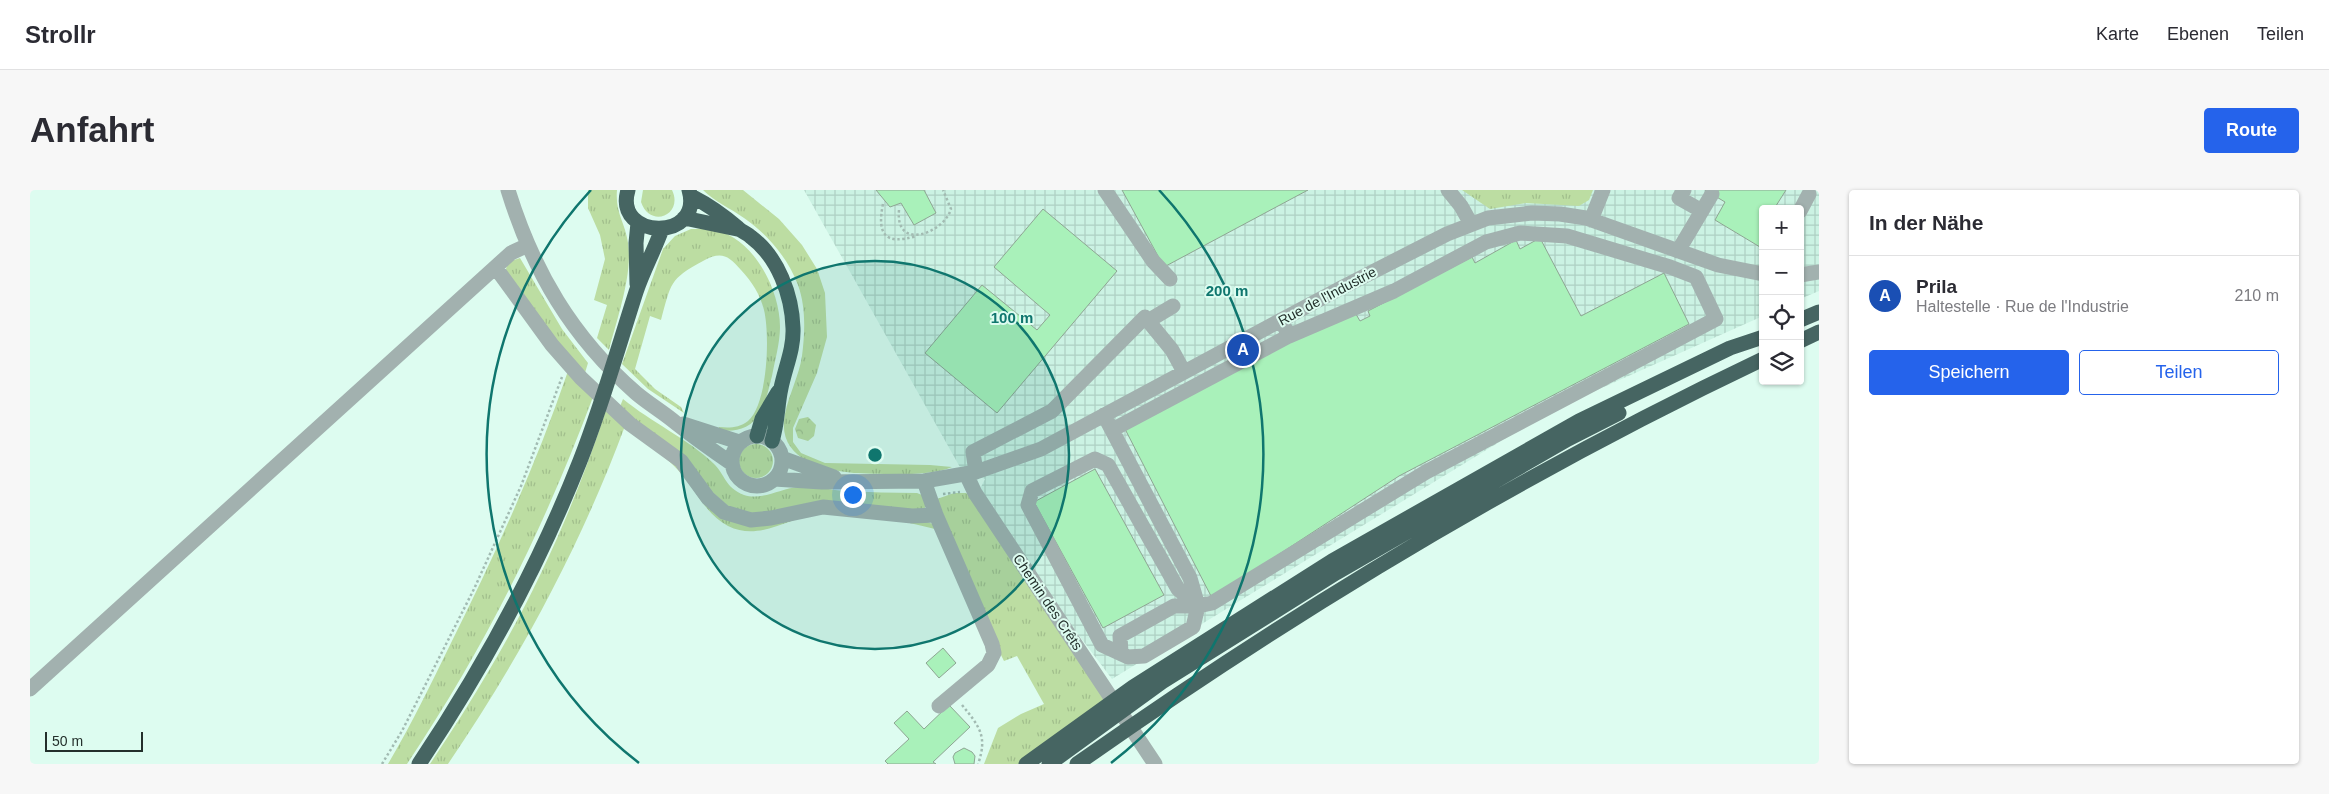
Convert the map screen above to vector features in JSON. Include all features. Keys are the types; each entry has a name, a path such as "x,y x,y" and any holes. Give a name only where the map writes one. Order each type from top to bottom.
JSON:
{"highway":[{"path":"628,190 627,204 631,215 638,223 647,227 662,229 671,228 684,218 690,193 721,213 739,230 751,237 768,254 780,273 789,300 793,329 789,362 781,388 779,415 772,441"},
{"path":"684,218 739,230"},
{"path":"636,290 638,223"},
{"path":"419,764 481,666 517,601 553,522 593,424 636,290 662,229"},
{"path":"1804,318 1819,312"},
{"path":"1802,340 1819,332"},
{"path":"1026,764 1133,687 1332,561 1579,421 1730,348 1759,339"},
{"path":"1049,764 1162,682 1336,573 1568,439 1759,340"},
{"path":"1077,764 1148,714 1262,639 1436,533 1584,450 1759,361"},
{"path":"756,436 762,419 781,388"}],"street":[{"path":"508,190 528,245 553,295 570,322 591,349 632,390 675,421 702,444 731,463"},
{"path":"1106,190 1153,261 1170,279"},
{"path":"1448,190 1461,206 1471,224"},
{"path":"1591,220 1603,190"},
{"path":"1684,190 1679,198 1702,211"},
{"path":"1678,250 1712,194"},
{"path":"1803,205 1809,194"},
{"name":"Rue de l'Industrie","path":"971,473 1030,454 1447,234 1471,224 1505,215 1532,213 1560,214 1591,220 1728,268 1759,273"},
{"path":"1112,430 1289,336 1394,291 1486,242 1520,233 1567,236 1670,267 1696,277 1716,319 1426,472 1212,604 1174,606 1120,636 1121,653"},
{"path":"30,689 511,253 528,245"},
{"path":"496,268 552,345 581,378 619,414 681,461 715,506 732,516 760,519 823,507 912,516 936,515"},
{"path":"1804,274 1819,272"},
{"path":"1148,321 1173,306"},
{"path":"774,479 814,482 843,480 882,483 924,481 971,473 973,452 1052,411 1145,317 1172,350 1184,372"},
{"path":"1281,320 1289,336"},
{"path":"1104,415 1190,578 1198,606 1193,626 1144,656 1128,656 1102,645 1028,505 1032,492 1095,459 1108,464 1178,589 1198,606"},
{"path":"675,421 739,442"},
{"path":"756,436 772,441 778,447 782,458 780,469 774,479 764,485 748,485 737,477 731,463 733,452 739,442 747,437 756,436"},
{"path":"782,458 843,480"},
{"name":"Chemin des Crêts","path":"971,473 975,493 1153,760"},
{"path":"924,481 936,515 992,644 994,653 988,665 939,706"}],"path":[{"path":"883,204 880,219 881,228 885,235 892,240 917,236 944,224 949,217 951,210 944,190"},
{"path":"899,210 898,223 901,229 908,234 917,236"},
{"path":"382,764 402,731 474,589 521,486 569,365"},
{"path":"931,500 942,494 955,492 975,493"},
{"path":"953,694 979,725 983,734 978,764"}],"shaded area":[{"path":"804,190 1819,190 1819,291 1804,297 1804,205 1759,205 1759,318 1550,411 1112,679 1046,592 982,493 981,487 985,479 961,469"}],"green space":[{"path":"588,190 617,190 617,205 628,243 629,255 626,282 609,350 597,338 607,305 594,300 605,259 600,235 588,208"},
{"path":"643,190 672,190 674,199 670,212 658,217 651,215 645,210 641,202"},
{"path":"703,190 743,190 779,219 802,245 817,269 825,293 827,337 817,373 793,428 793,442 801,453 825,463 952,467 918,474 854,473 815,465 803,459 794,451 787,441 784,429 785,414 802,356 804,311 801,293 789,265 769,239 753,224 712,198"},
{"path":"1462,190 1593,190 1589,200 1579,206 1526,203 1490,209"},
{"path":"691,229 708,229 725,233 739,241 751,252 769,281 779,312 778,345 766,400 758,417 746,427 737,430 718,431 719,427 734,427 745,423 755,412 760,400 766,368 767,335 764,310 758,293 745,275 728,258 720,255 709,258 677,278 670,290 661,320 650,316 635,369 655,389 681,407 684,413 648,389 622,364 663,249 675,236"},
{"path":"520,258 562,329 588,363 584,376 508,277 506,269 508,262"},
{"path":"568,371 593,397 554,494 533,540 487,631 436,720 407,764 388,764 428,689 499,543 529,475"},
{"path":"623,399 703,454 717,467 729,485 744,495 758,496 805,487 845,491 917,493 922,495 926,506 922,511 738,515 619,409"},
{"path":"606,410 663,450 686,473 710,504 735,520 756,523 810,511 834,510 924,521 936,525 940,530 880,517 834,512 808,515 763,530 740,530 728,526 713,515 672,464 625,426 568,558 524,642 448,764 430,764 484,679 541,574 570,509"},
{"path":"808,417 816,425 814,436 808,441 798,438 795,429 799,419"},
{"path":"756,444 763,445 768,449 772,454 772,468 768,473 763,477 756,478 749,477 744,473 740,468 739,461 740,454 744,449 749,445"},
{"path":"954,493 966,493 972,497 1051,613 1106,703 1020,764 984,764 998,728 1021,714 1044,704 1017,656 1004,661 999,651 937,499"}],"building":[{"path":"876,190 924,190 936,213 914,225 901,203 890,207"},
{"path":"1122,190 1308,190 1164,267"},
{"path":"1705,190 1786,190 1777,205 1759,205 1759,246 1715,220 1725,202"},
{"path":"1043,209 1117,271 997,413 925,353 982,285 1037,330 1050,315 994,267"},
{"path":"1540,238 1581,316 1664,273 1689,324 1399,476 1212,598 1125,429 1353,309 1360,321 1370,316 1368,311 1472,257 1475,263 1516,240 1520,249"},
{"path":"1095,469 1164,595 1103,628 1034,502"},
{"path":"943,648 956,663 939,678 926,663"},
{"path":"949,705 970,727 933,762 936,764 888,764 885,761 909,739 894,723 907,711 924,729"},
{"path":"964,748 975,756 974,764 955,764 953,757 955,753"}],"place":[{"name":"Prila","path":"1243,350"}]}
